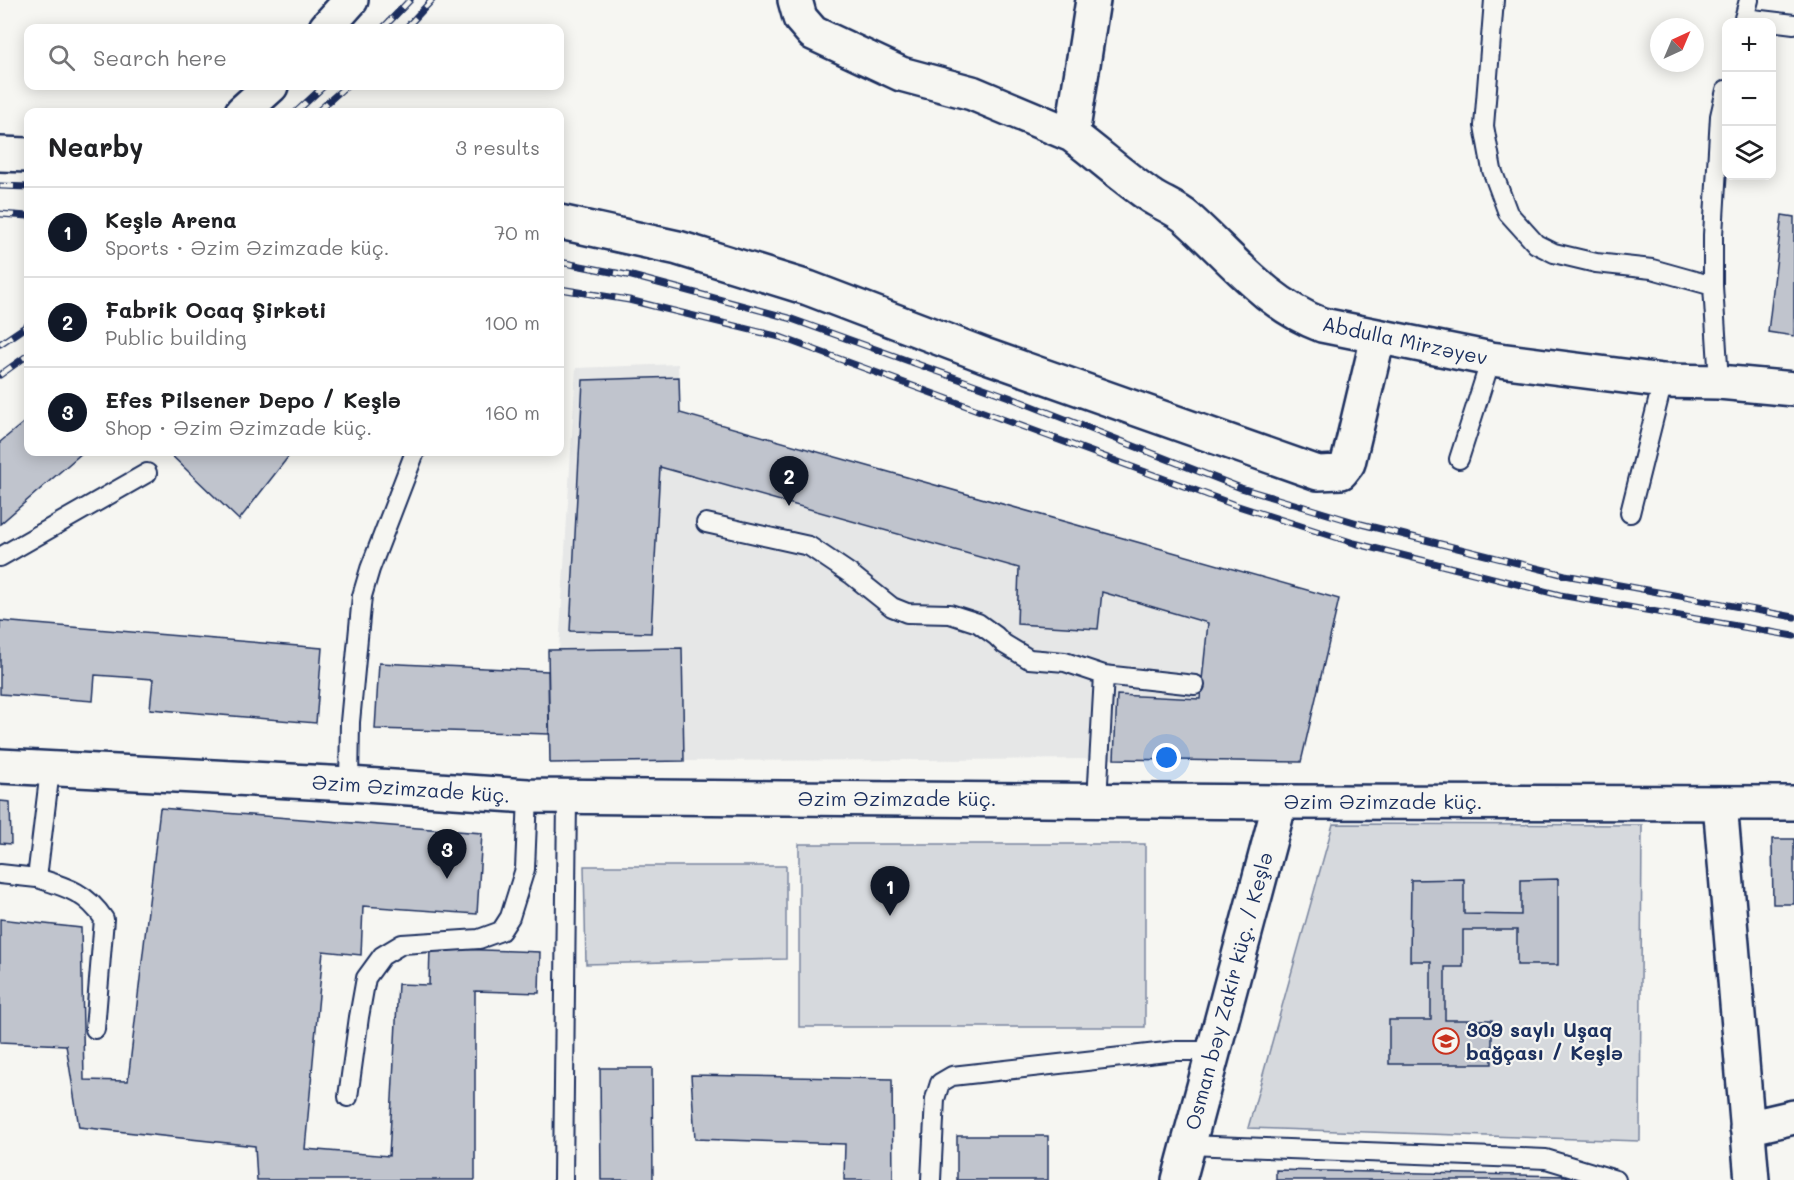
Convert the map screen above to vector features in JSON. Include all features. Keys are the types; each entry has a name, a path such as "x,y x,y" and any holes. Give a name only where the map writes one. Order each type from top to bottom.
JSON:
{"street":[{"path":"330,24 351,0"},
{"name":"Abdulla Mirzəyev","path":"795,0 800,18 813,33 901,74 972,93 1072,135 1153,197 1185,216 1261,289 1303,318 1322,325 1378,337 1491,358 1663,381 1719,382 1794,389"},
{"path":"1072,135 1093,0"},
{"path":"246,108 267,90"},
{"path":"0,154 24,155"},
{"path":"564,223 678,248 808,288 995,359 1318,473 1341,472 1348,463 1378,337"},
{"name":"Əzim Əzimzade küç.","path":"0,766 349,784 528,796 1097,801 1794,803"},
{"name":"Osman bəy Zakir küç. / Keşlə","path":"1179,1180 1280,802"},
{"path":"1720,803 1752,1180"},
{"path":"1747,1128 1794,1117"}],"lane":[{"path":"1494,0 1484,126 1492,170 1508,213 1536,244 1554,253 1596,263 1652,269 1713,286"},
{"path":"1744,18 1749,0"},
{"path":"1776,23 1794,24"},
{"path":"1719,382 1713,286 1713,236 1722,107"},
{"path":"1460,459 1491,358"},
{"path":"1630,513 1663,381"},
{"path":"349,784 350,722 362,596 370,569 413,456"},
{"path":"0,556 147,473"},
{"path":"706,523 809,546 852,575 892,607 907,613 951,614 978,623 1004,644 1029,659 1065,662 1104,675 1195,684"},
{"path":"1097,801 1104,675"},
{"path":"37,878 50,770"},
{"path":"348,1097 358,1017 366,978 382,956 402,944 479,939 501,931 510,917 525,868 528,796"},
{"path":"563,1180 567,796"},
{"path":"0,874 37,878 71,889 86,898 97,908 104,919 95,1029"},
{"path":"931,1180 935,1099 940,1083 952,1077 1175,1051 1213,1051"},
{"path":"1188,1145 1546,1159 1616,1180"}],"shaded area":[{"path":"678,364 680,413 1339,599 1301,762 1114,759 684,761 682,648 559,650 576,368"},
{"path":"1333,824 1642,825 1640,1141 1248,1128"},
{"path":"799,844 1145,844 1145,1027 799,1027"},
{"path":"584,866 786,866 786,959 586,964"}],"building":[{"path":"1782,215 1794,217 1794,336 1768,332"},
{"path":"679,377 680,413 1339,599 1301,762 1114,759 1117,695 1200,699 1208,623 1102,592 1098,629 1017,624 1019,568 660,467 651,633 570,631 583,380"},
{"path":"24,422 24,456 78,456 0,524 0,442"},
{"path":"172,456 289,456 239,520"},
{"path":"0,621 322,648 316,723 150,709 153,679 95,675 93,701 0,694"},
{"path":"682,648 684,761 550,763 548,650"},
{"path":"379,663 548,671 549,734 375,729"},
{"path":"0,801 10,802 11,844 0,843"},
{"path":"160,808 482,833 477,914 363,906 361,955 323,951 305,1149 389,1156 398,984 429,985 430,948 540,952 539,993 475,991 475,1180 257,1180 255,1146 79,1127 66,1045 0,1042 0,919 81,928 84,1080 128,1081"},
{"path":"1772,839 1794,839 1794,904 1773,904"},
{"path":"1464,879 1464,914 1521,915 1521,880 1558,879 1558,965 1517,965 1517,930 1463,930 1463,967 1445,967 1445,1020 1492,1020 1492,1064 1389,1064 1389,1020 1431,1020 1431,961 1410,961 1411,880"},
{"path":"600,1068 652,1068 653,1180 601,1180"},
{"path":"691,1075 892,1079 893,1180 844,1180 845,1144 695,1139"},
{"path":"957,1136 1048,1136 1048,1180 957,1180"},
{"path":"1276,1170 1567,1176 1567,1180 1276,1180"}],"railway":[{"path":"387,24 410,0"},
{"path":"410,24 432,0"},
{"path":"300,108 320,90"},
{"path":"321,108 342,90"},
{"path":"0,186 24,187"},
{"path":"0,214 24,216"},
{"path":"564,263 632,276 789,318 1009,397 1241,488 1361,524 1565,575 1794,617"},
{"path":"564,290 629,300 780,337 1235,505 1354,543 1560,595 1794,636"},
{"path":"0,344 24,328"},
{"path":"0,375 24,358"}],"place":[{"name":"Fabrik Ocaq Şirkəti","path":"789,506"},
{"name":"Efes Pilsener Depo / Keşlə","path":"447,879"},
{"name":"Keşlə Arena","path":"890,916"},
{"name":"309 saylı Uşaq bağçası / Keşlə","path":"1446,1041"}]}
